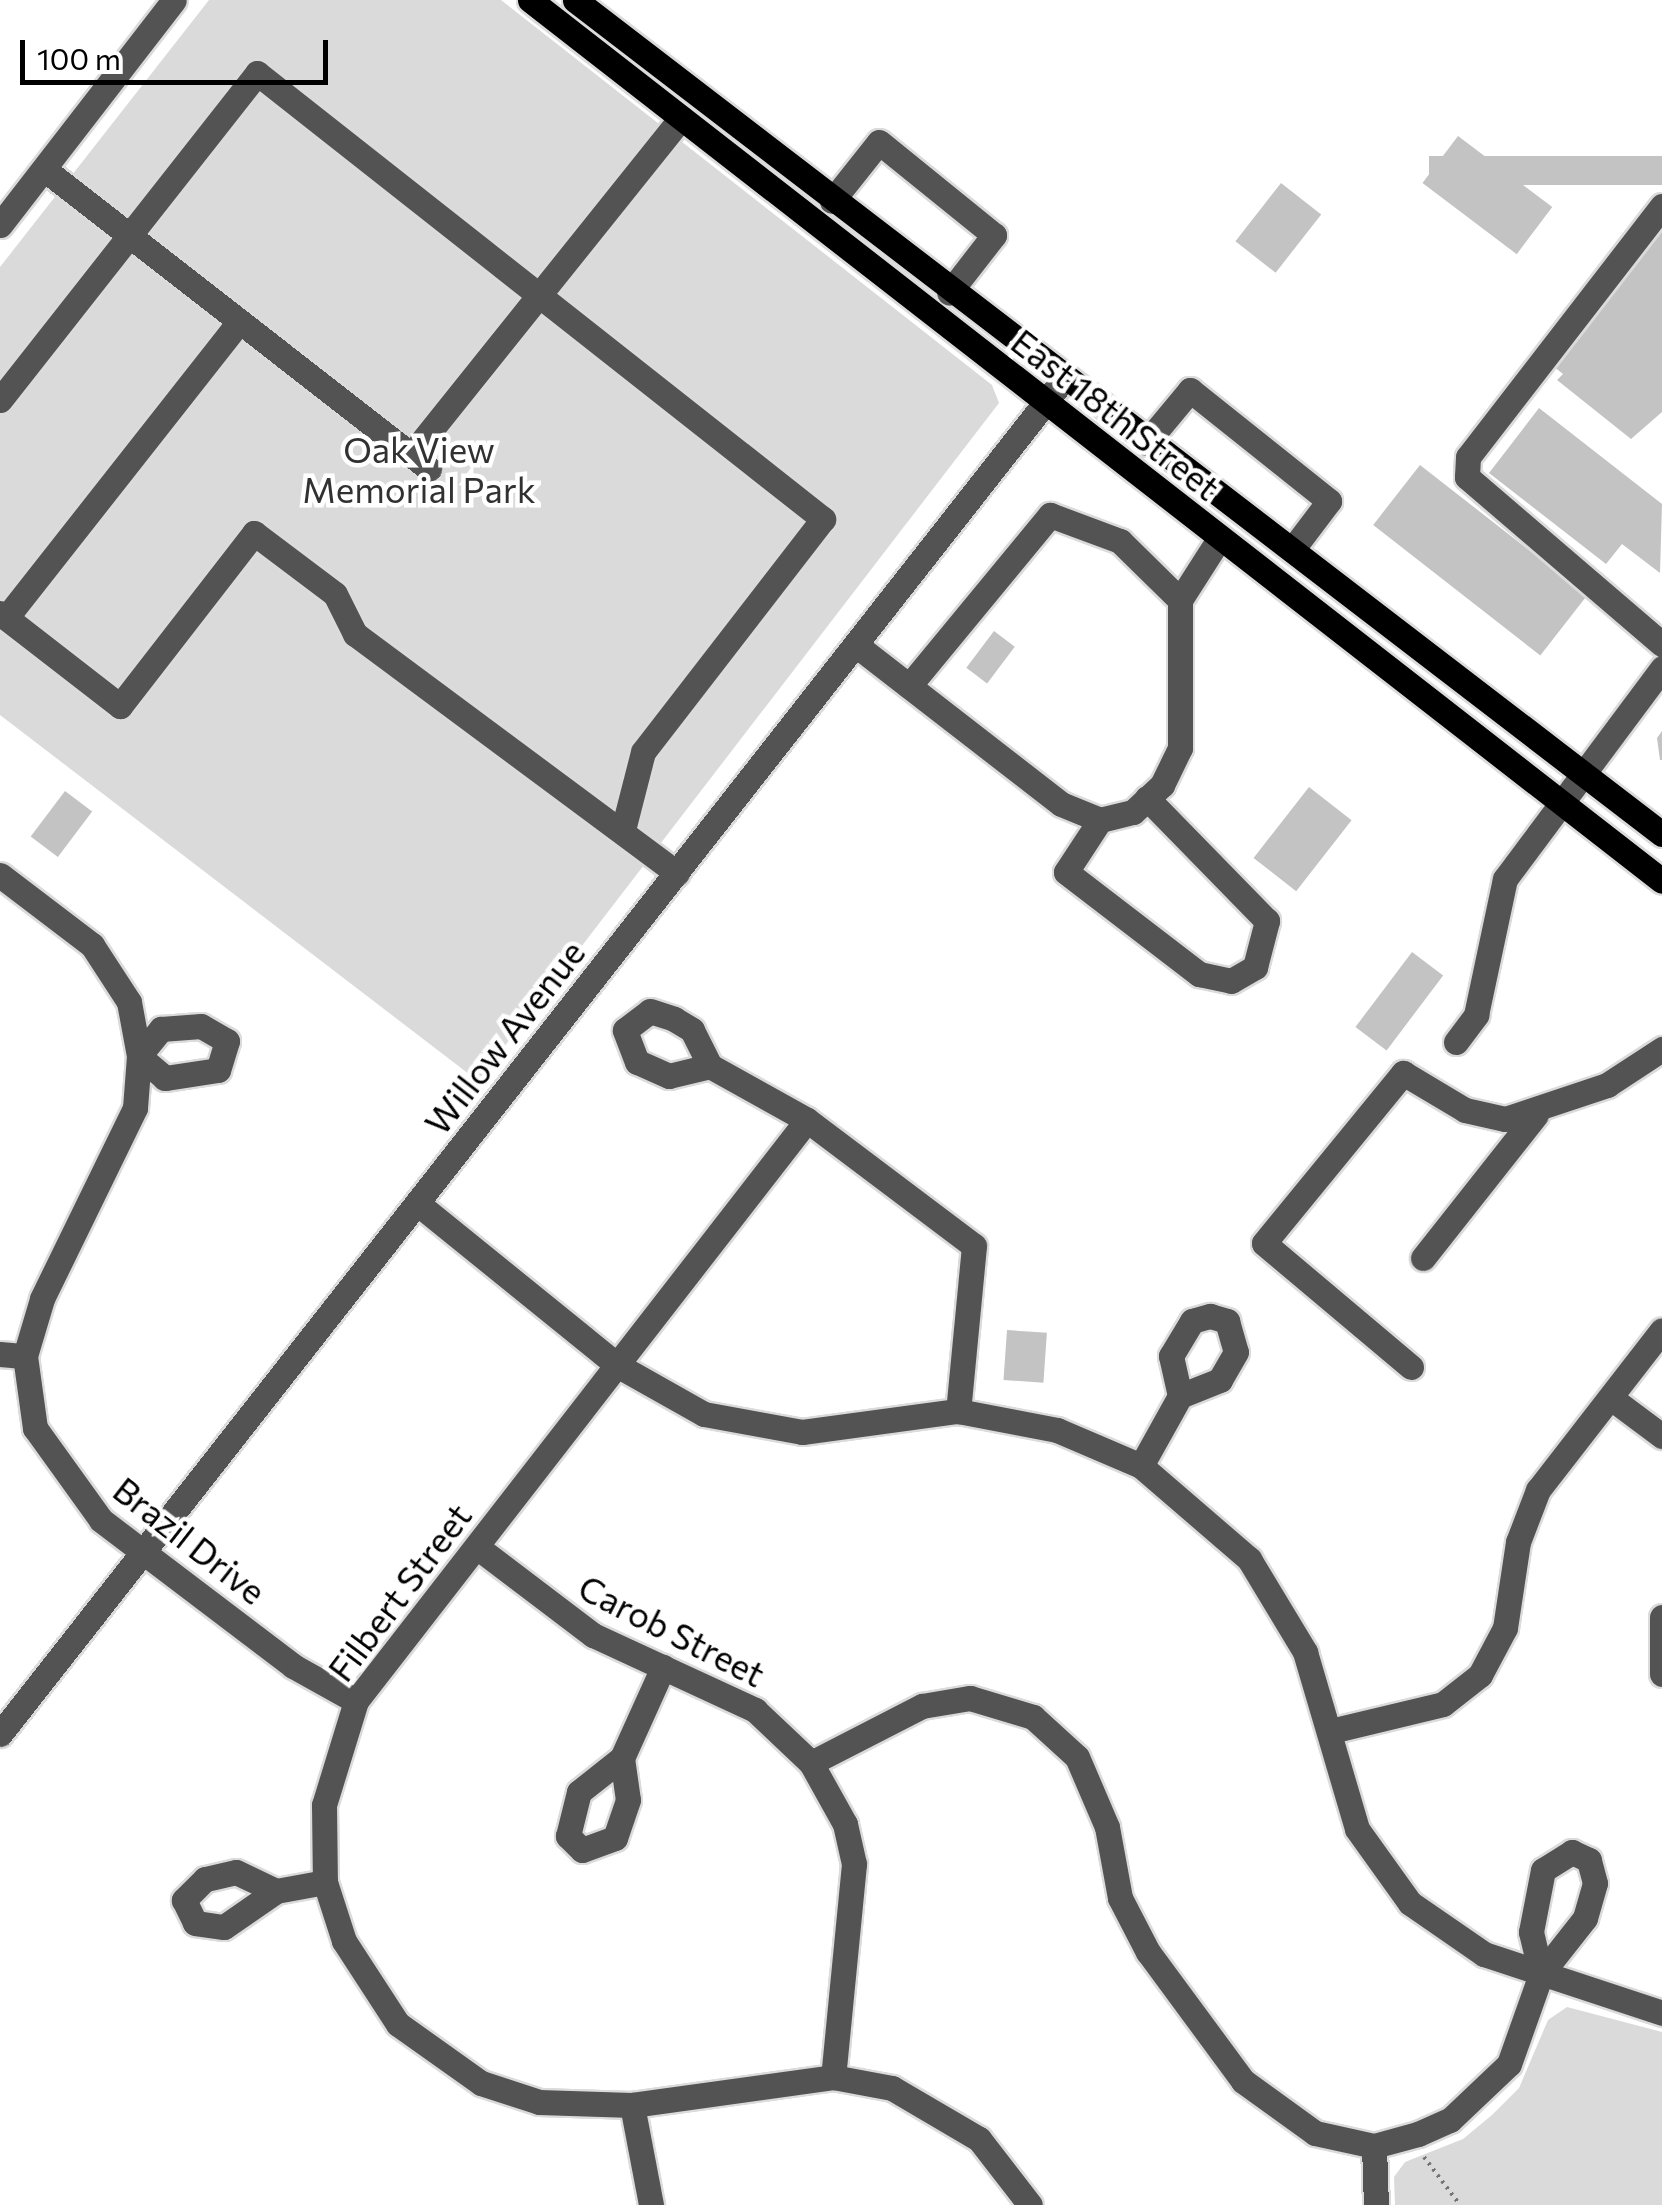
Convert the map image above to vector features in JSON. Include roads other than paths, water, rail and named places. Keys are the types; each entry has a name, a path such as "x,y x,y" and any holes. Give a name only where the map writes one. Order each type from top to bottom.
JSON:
{"main road":[{"name":"East 18th Street","path":"530,0 1662,881"},
{"name":"East 18th Street","path":"575,0 1062,381 1292,550 1662,834"}],"street":[{"path":"0,226 174,0"},
{"path":"0,400 257,73 823,519 643,752 623,830"},
{"path":"44,169 420,462 540,294 681,118"},
{"path":"832,201 879,142 994,235 949,293"},
{"path":"1662,206 1468,457 1468,478 1662,644"},
{"path":"239,322 3,616 120,706 254,533 335,594 355,634 594,820 623,830 677,873"},
{"name":"Willow Avenue","path":"0,1734 1062,381"},
{"path":"1146,442 1190,390 1330,501 1292,550"},
{"path":"909,686 1050,515 1120,541 1180,600"},
{"path":"1148,798 1267,920 1255,967 1231,981 1199,974 1066,872 1100,820 1148,798 1180,748 1180,600 1219,539"},
{"path":"856,645 1062,804 1100,820"},
{"path":"1456,1042 1476,1015 1505,879 1558,800 1662,668"},
{"name":"Brazil Drive","path":"0,876 92,945 129,1002 139,1056 136,1108 13,1355 35,1428 68,1484 144,1552 293,1666 356,1701"},
{"path":"1422,1258 1536,1115 1662,1049"},
{"path":"710,1066 807,1120 974,1246 958,1410"},
{"path":"1410,1366 1264,1243 1403,1073 1465,1110 1536,1115"},
{"name":"Filbert Street","path":"807,1120 356,1701 324,1806 325,1882 367,1982 432,2052 482,2084 539,2102 632,2105 833,2077 928,2105 979,2139 1030,2205"},
{"path":"417,1203 616,1364 704,1414 802,1432 958,1410 1057,1430 1141,1466 1249,1559 1306,1652 1335,1730 1357,1829 1410,1903 1484,1954 1662,2014"},
{"path":"1335,1730 1443,1704 1480,1675 1504,1628 1518,1542 1538,1490 1662,1330"},
{"path":"1141,1466 1180,1396"},
{"path":"1612,1398 1662,1436"},
{"name":"Carob Street","path":"478,1547 593,1635 756,1710 811,1763 845,1824 854,1864 833,2077"},
{"path":"1662,1617 1662,1674"},
{"path":"622,1758 663,1666"},
{"path":"811,1763 922,1706 970,1698 1032,1717 1077,1757 1107,1827 1126,1912 1243,2081 1314,2133 1374,2146 1450,2120 1509,2064 1541,1974"},
{"path":"276,1891 325,1882"},
{"path":"632,2105 652,2205"},
{"path":"1374,2146 1376,2205"}],"park label":[{"name":"Oak View Memorial Park","path":"419,469"}]}
